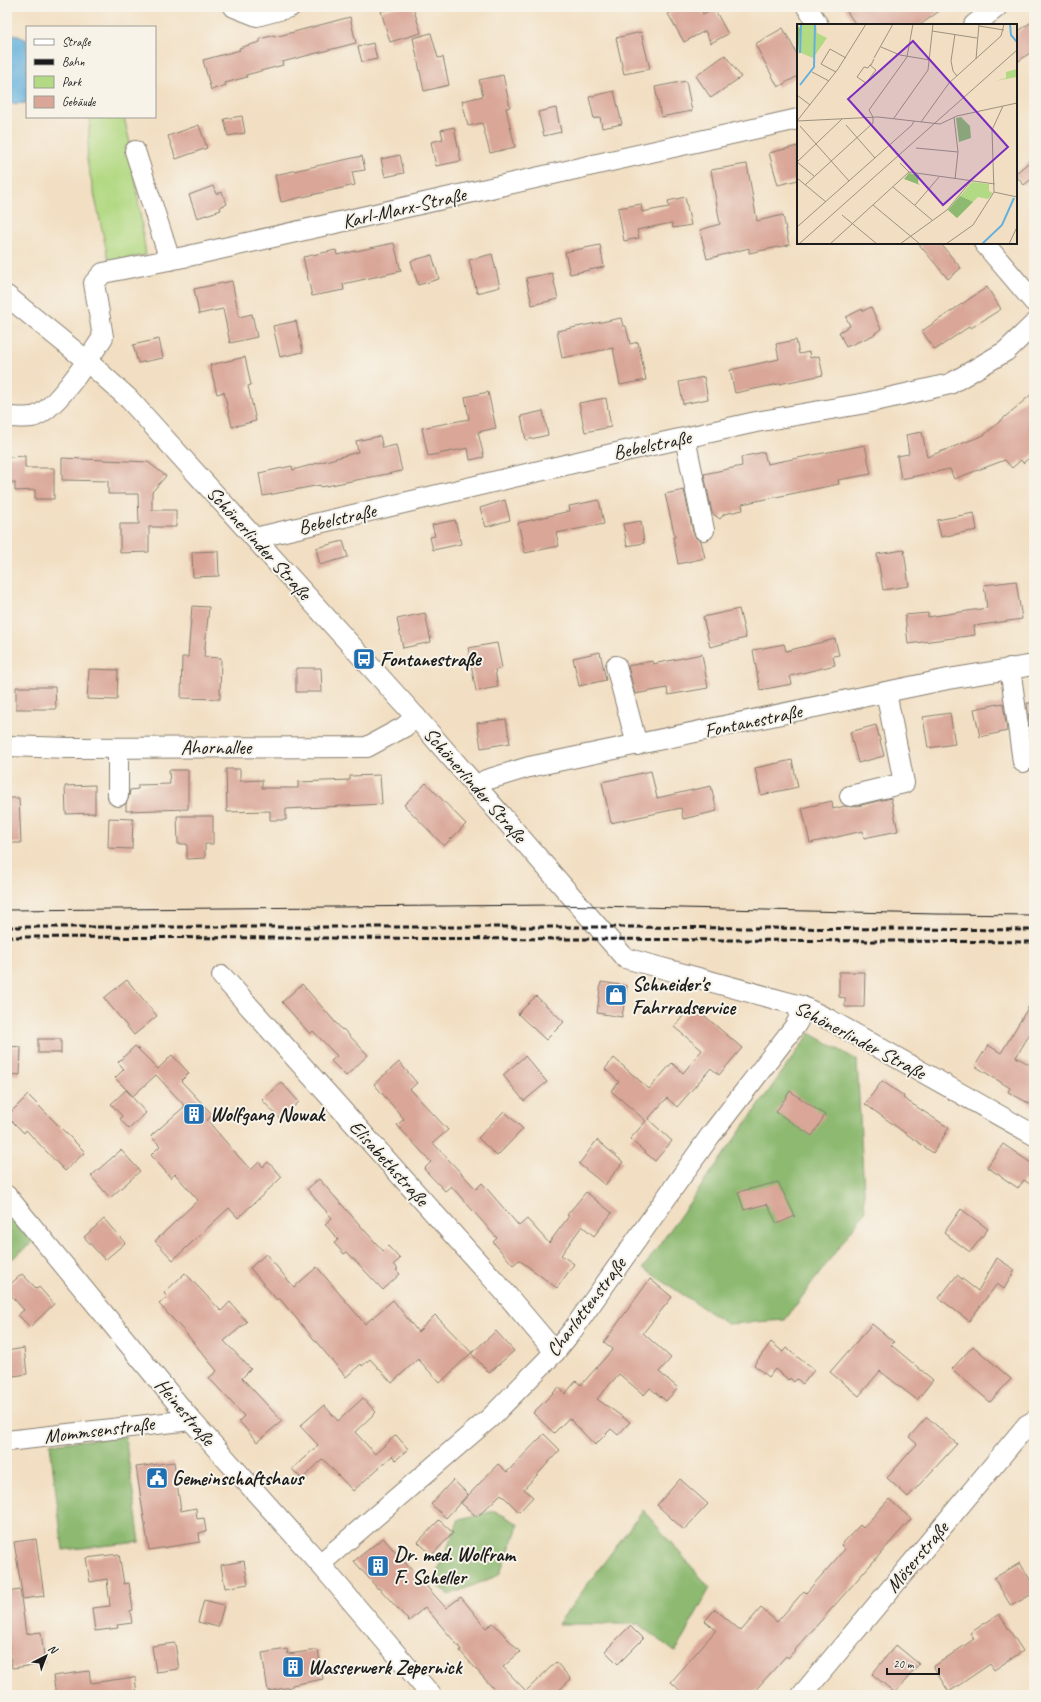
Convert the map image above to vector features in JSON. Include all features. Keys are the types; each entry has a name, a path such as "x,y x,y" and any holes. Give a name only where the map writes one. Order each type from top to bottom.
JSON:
{"street":[{"path":"234,7 257,16 290,7"},
{"path":"807,7 817,24"},
{"path":"975,24 997,7"},
{"name":"Karl-Marx-Straße","path":"87,360 103,337 94,283 103,273 170,260 797,119"},
{"path":"135,151 170,260"},
{"path":"985,244 1034,302"},
{"name":"Schönerlinder Straße","path":"7,296 87,360 129,399 416,717 625,958 801,1006 837,1024 1034,1135"},
{"name":"Bebelstraße","path":"255,538 778,417 866,403 950,384 1006,350 1034,324"},
{"path":"7,418 33,417 49,408 87,360"},
{"path":"685,438 704,530"},
{"name":"Fontanestraße","path":"476,787 486,780 529,767 886,692 1010,668 1034,665"},
{"path":"616,666 637,745"},
{"path":"1010,668 1023,762"},
{"path":"850,796 904,783 886,692"},
{"name":"Ahornallee","path":"7,746 118,748 367,747 404,727 416,717"},
{"path":"118,748 118,796"},
{"name":"Elisabethstraße","path":"222,976 501,1288 555,1352"},
{"name":"Charlottenstraße","path":"320,1564 491,1417 555,1352 572,1331 710,1136 795,1026 801,1006"},
{"name":"Heinestraße","path":"7,1196 191,1420 320,1564 432,1695"},
{"name":"Mommsenstraße","path":"7,1441 191,1420"},
{"name":"Möserstraße","path":"802,1695 1027,1425 1034,1422"}],"green space":[{"path":"90,118 124,118 130,143 146,255 109,262 87,161"},
{"path":"810,1033 857,1060 865,1212 785,1320 727,1324 643,1268"},
{"path":"7,1210 33,1242 7,1263"},
{"path":"125,1436 140,1542 63,1550 50,1444"},
{"path":"643,1510 710,1588 675,1652 639,1624 558,1624"},
{"path":"495,1511 519,1524 499,1575 449,1595 433,1583 459,1519"}],"water":[{"path":"7,31 26,40 26,103 7,104"}],"building":[{"path":"397,7 413,7 421,33 390,42 381,11"},
{"path":"681,7 700,7 703,14 714,8 728,34 711,43 705,31 684,42 668,14"},
{"path":"844,7 945,7 921,24 855,24"},
{"path":"350,17 356,43 282,62 283,65 246,75 247,77 225,83 226,85 211,90 203,60 240,50 239,48 260,42 260,39 275,35 275,37"},
{"path":"1034,20 1034,50 1017,62 1017,32"},
{"path":"783,28 797,54 797,77 778,87 755,44"},
{"path":"641,32 650,69 624,74 616,38"},
{"path":"431,33 438,58 443,57 449,85 424,91 413,38"},
{"path":"373,43 377,59 362,62 358,47"},
{"path":"725,55 741,77 711,98 696,76"},
{"path":"503,75 510,107 506,108 515,147 490,153 482,123 468,126 462,101 483,96 479,80"},
{"path":"686,81 692,111 661,117 655,87"},
{"path":"614,91 622,124 602,128 600,117 594,119 589,97"},
{"path":"556,108 561,132 544,136 538,112"},
{"path":"242,116 245,133 228,136 224,119"},
{"path":"199,125 207,148 176,159 168,136"},
{"path":"454,127 461,161 436,166 431,142 443,139 441,130"},
{"path":"797,146 797,180 778,185 769,153"},
{"path":"400,155 404,173 385,177 381,159"},
{"path":"362,156 365,170 352,172 355,185 281,202 275,175"},
{"path":"1034,158 1034,177 1024,185 1017,177 1017,172"},
{"path":"747,164 757,221 783,215 789,245 749,253 749,248 707,259 700,230 720,224 711,170"},
{"path":"213,186 216,194 222,192 227,204 220,207 221,210 197,218 189,195"},
{"path":"685,197 691,225 673,228 672,223 637,230 639,238 624,241 618,208 641,204 642,212 669,207 668,201"},
{"path":"394,243 401,271 343,284 344,290 312,296 303,257 336,250 337,255"},
{"path":"919,244 941,244 961,268 948,279"},
{"path":"600,245 604,267 570,274 565,252"},
{"path":"492,254 500,287 477,293 469,260"},
{"path":"432,255 439,279 418,285 411,261"},
{"path":"552,273 558,299 532,305 526,278"},
{"path":"232,281 239,317 252,314 257,337 230,343 223,309 199,314 194,289"},
{"path":"987,287 1001,309 971,328 970,326 935,350 922,331"},
{"path":"871,307 881,329 875,333 876,334 846,347 839,332 850,326 846,317 862,309 863,311"},
{"path":"621,318 623,326 626,326 630,344 638,342 646,380 620,385 613,348 562,358 557,331"},
{"path":"296,321 303,352 280,357 273,326"},
{"path":"159,339 163,358 138,363 133,345"},
{"path":"796,340 799,354 809,352 810,358 819,356 823,375 735,393 730,370 779,359 776,344"},
{"path":"245,357 251,385 248,386 256,421 232,427 224,392 217,394 210,365"},
{"path":"704,377 708,399 683,404 679,382"},
{"path":"488,392 496,428 478,432 484,457 470,460 468,448 428,456 422,428 469,419 465,397"},
{"path":"1034,392 1034,454 1023,463 1021,460 1012,468 1005,460 954,479 950,469 901,479 897,456 909,454 906,435 922,432 927,457 984,435"},
{"path":"606,398 611,427 585,432 579,403"},
{"path":"543,411 548,435 526,440 521,416"},
{"path":"380,436 383,448 396,445 402,471 321,487 320,485 263,496 259,473 292,466 293,470 358,452 356,441"},
{"path":"865,445 871,474 838,480 839,484 742,504 743,510 724,514 720,519 712,513 704,474 742,466 741,457 764,452 767,464"},
{"path":"25,456 25,468 54,468 54,499 35,499 35,490 15,491 15,482 7,483 7,457"},
{"path":"62,458 148,462 166,476 152,492 152,510 176,510 176,527 149,527 149,552 120,553 120,524 139,524 138,494 108,494 108,481 62,480"},
{"path":"684,490 693,532 696,538 701,541 705,558 678,564 673,537 675,537 665,494"},
{"path":"505,500 510,520 486,527 480,508"},
{"path":"599,500 604,524 556,533 559,546 525,553 518,523 570,511 569,506"},
{"path":"974,513 977,530 941,537 937,520"},
{"path":"455,520 461,544 433,550 430,537 435,536 432,525"},
{"path":"641,521 644,543 627,546 623,524"},
{"path":"343,541 348,557 320,565 316,548"},
{"path":"904,550 909,586 883,590 877,554"},
{"path":"218,551 219,576 193,577 192,552"},
{"path":"1016,581 1022,619 974,626 975,635 908,644 905,615 928,613 928,617 987,608 984,585"},
{"path":"192,606 209,607 204,657 221,658 220,699 181,698 182,657 188,657"},
{"path":"739,609 746,638 710,647 703,617"},
{"path":"425,613 431,642 403,648 397,619"},
{"path":"835,639 839,655 833,656 835,665 790,676 792,684 760,690 753,650 784,644 786,651"},
{"path":"497,643 502,668 495,670 498,687 476,691 468,648"},
{"path":"600,652 606,680 579,686 573,658"},
{"path":"702,654 708,688 668,695 667,688 635,694 628,666 652,661 653,664"},
{"path":"296,668 321,668 322,692 296,692"},
{"path":"89,669 118,670 117,700 87,699"},
{"path":"16,687 55,687 56,709 16,709"},
{"path":"1003,703 1007,731 980,737 974,709"},
{"path":"1027,703 1034,703 1034,725 1030,726"},
{"path":"950,713 955,744 928,748 923,717"},
{"path":"506,719 510,743 481,748 477,723"},
{"path":"876,725 884,756 858,763 850,732"},
{"path":"792,760 798,787 761,795 755,768"},
{"path":"226,769 240,769 240,781 262,780 262,788 298,788 298,782 350,780 350,776 380,775 382,804 286,809 286,820 270,820 270,811 227,812"},
{"path":"169,770 188,770 188,809 126,811 126,804 130,790 138,789 138,785 170,784"},
{"path":"651,771 657,798 711,786 717,811 683,819 681,808 611,823 602,782"},
{"path":"426,783 466,824 444,846 404,805"},
{"path":"95,785 95,813 66,814 65,786"},
{"path":"7,798 19,798 21,843 7,843"},
{"path":"891,798 898,831 864,838 863,831 810,843 802,808 832,801 833,809 845,806 853,807"},
{"path":"177,816 213,816 213,844 205,844 205,858 187,859 187,844 178,844"},
{"path":"109,818 133,819 132,849 108,848"},
{"path":"839,972 865,972 864,1007 845,1007 845,998 839,997"},
{"path":"127,980 157,1016 134,1035 104,998"},
{"path":"601,982 627,986 622,1017 597,1013"},
{"path":"302,984 342,1030 343,1029 368,1055 346,1076 331,1061 337,1056 313,1031 310,1034 282,1002"},
{"path":"536,996 564,1022 546,1040 518,1014"},
{"path":"1034,998 1034,1027 1016,1057 1034,1067 1034,1106 1008,1092 1010,1088 975,1066 988,1045 1001,1053"},
{"path":"692,1005 742,1048 719,1075 711,1068 677,1107 667,1098 648,1119 672,1141 655,1161 630,1139 646,1121 611,1091 619,1082 605,1069 614,1058 649,1089 672,1063 683,1073 702,1050 674,1027"},
{"path":"38,1039 61,1039 61,1053 38,1053"},
{"path":"7,1046 21,1047 20,1075 7,1074"},
{"path":"135,1046 158,1069 172,1055 189,1073 181,1081 213,1115 207,1120 238,1156 251,1170 259,1162 263,1167 268,1162 282,1177 238,1218 229,1208 173,1260 155,1241 198,1200 175,1174 171,1178 151,1155 160,1146 151,1136 185,1106 156,1075 133,1096 115,1078 124,1069 118,1062"},
{"path":"525,1056 547,1082 524,1101 503,1075"},
{"path":"399,1062 417,1083 410,1089 448,1130 433,1143 476,1189 482,1183 519,1226 527,1219 549,1243 569,1216 567,1215 586,1192 612,1213 594,1236 582,1226 561,1255 574,1264 557,1288 519,1260 513,1265 493,1242 497,1238 451,1186 445,1191 424,1169 431,1162 397,1125 404,1119 374,1084"},
{"path":"882,1081 904,1096 903,1098 949,1128 933,1153 865,1104"},
{"path":"281,1082 299,1102 280,1119 262,1100"},
{"path":"126,1090 146,1113 129,1129 120,1119 122,1116 111,1104"},
{"path":"790,1091 825,1115 812,1136 776,1112"},
{"path":"28,1095 85,1152 65,1171 26,1130 24,1133 7,1116"},
{"path":"504,1111 523,1129 497,1156 478,1138"},
{"path":"597,1140 623,1162 605,1185 579,1164"},
{"path":"1003,1144 1034,1165 1034,1187 1024,1180 1018,1188 987,1167"},
{"path":"121,1150 140,1171 110,1198 91,1176"},
{"path":"319,1179 383,1251 388,1246 400,1259 394,1264 398,1269 396,1270 400,1274 383,1290 347,1252 344,1254 334,1243 338,1240 325,1224 332,1218 307,1189"},
{"path":"778,1182 795,1216 777,1224 767,1204 744,1210 738,1192"},
{"path":"961,1209 988,1229 970,1252 944,1233"},
{"path":"104,1219 125,1243 105,1260 84,1237"},
{"path":"266,1254 294,1287 317,1267 365,1324 393,1300 418,1332 435,1315 472,1353 496,1331 514,1351 489,1373 471,1353 440,1383 418,1359 392,1383 370,1359 362,1366 361,1364 346,1377 279,1298 277,1300 250,1268"},
{"path":"997,1258 1015,1270 1004,1289 997,1284 969,1321 939,1298 957,1275 978,1291"},
{"path":"185,1273 221,1311 230,1302 247,1322 224,1341 251,1369 242,1378 282,1421 257,1442 239,1421 244,1416 209,1378 217,1371 184,1331 159,1304 167,1297 164,1293"},
{"path":"22,1274 37,1289 39,1287 54,1304 30,1327 18,1315 24,1310 7,1291 7,1287"},
{"path":"650,1279 672,1297 643,1333 671,1358 659,1372 678,1388 666,1401 650,1388 644,1395 619,1374 597,1399 630,1422 618,1435 611,1429 595,1445 569,1418 554,1433 533,1413 559,1387 565,1394 576,1381 581,1385 613,1349 604,1342"},
{"path":"872,1324 894,1342 891,1345 933,1380 917,1400 880,1371 859,1396 830,1372"},
{"path":"771,1342 783,1352 786,1348 814,1370 803,1384 797,1379 794,1382 790,1378 789,1380 775,1369 769,1377 754,1365"},
{"path":"973,1346 1011,1379 990,1402 952,1369"},
{"path":"24,1348 27,1374 7,1377 7,1351"},
{"path":"363,1398 376,1412 355,1432 375,1454 396,1435 408,1449 396,1460 392,1456 353,1491 323,1459 302,1479 292,1469 318,1445 300,1426 324,1405 338,1421"},
{"path":"927,1417 957,1444 908,1497 887,1478 917,1444 909,1437"},
{"path":"544,1434 560,1450 524,1489 533,1497 519,1512 501,1494 477,1517 461,1503 498,1464 507,1472"},
{"path":"174,1462 181,1511 196,1508 197,1519 204,1518 206,1531 199,1533 200,1542 149,1550 136,1467"},
{"path":"680,1479 708,1504 684,1530 657,1505"},
{"path":"453,1480 468,1494 446,1518 431,1504"},
{"path":"889,1499 911,1519 788,1658 786,1656 751,1695 685,1695 671,1682 716,1630 705,1621 715,1609 741,1631 761,1608 777,1622 804,1591 806,1593 845,1549 841,1545 860,1525 863,1528"},
{"path":"439,1520 453,1533 432,1555 418,1542"},
{"path":"383,1538 446,1608 461,1597 486,1628 493,1623 520,1652 503,1667 526,1691 556,1662 571,1679 554,1695 499,1695 460,1651 461,1649 425,1607 409,1621 379,1588 378,1589 354,1561"},
{"path":"36,1539 44,1596 23,1599 14,1542"},
{"path":"119,1554 124,1584 129,1583 133,1610 130,1611 132,1623 117,1625 118,1628 95,1631 92,1608 110,1606 107,1579 90,1582 86,1558"},
{"path":"244,1561 248,1584 225,1588 221,1565"},
{"path":"1020,1563 1034,1586 1034,1593 1011,1606 994,1578"},
{"path":"20,1590 26,1634 41,1632 45,1664 12,1668 7,1630 7,1592"},
{"path":"204,1600 224,1605 218,1627 198,1622"},
{"path":"999,1614 1023,1651 994,1670 990,1664 949,1692 933,1667 974,1639 970,1633"},
{"path":"630,1626 643,1639 618,1664 605,1651"},
{"path":"175,1643 179,1669 156,1672 152,1646"},
{"path":"896,1645 919,1664 895,1693 872,1674"},
{"name":"Wasserwerk Zepernick","path":"287,1649 288,1654 318,1650 323,1679 292,1685 292,1687 268,1691 262,1653"},
{"path":"89,1671 91,1683 135,1677 137,1695 56,1695 53,1676"}],"tram line":[{"path":"7,910 553,905 1034,915"}],"railway":[{"path":"7,927 621,927 1034,930"},
{"path":"7,937 1034,942"}],"place":[{"name":"Fontanestraße","path":"364,659"},
{"name":"Schneider's Fahrradservice","path":"616,995"},
{"name":"Wolfgang Nowak","path":"194,1114"},
{"name":"Gemeinschaftshaus","path":"157,1478"},
{"name":"Dr. med. Wolfram F. Scheller","path":"378,1566"},
{"name":"Wasserwerk Zepernick","path":"293,1667"}]}
